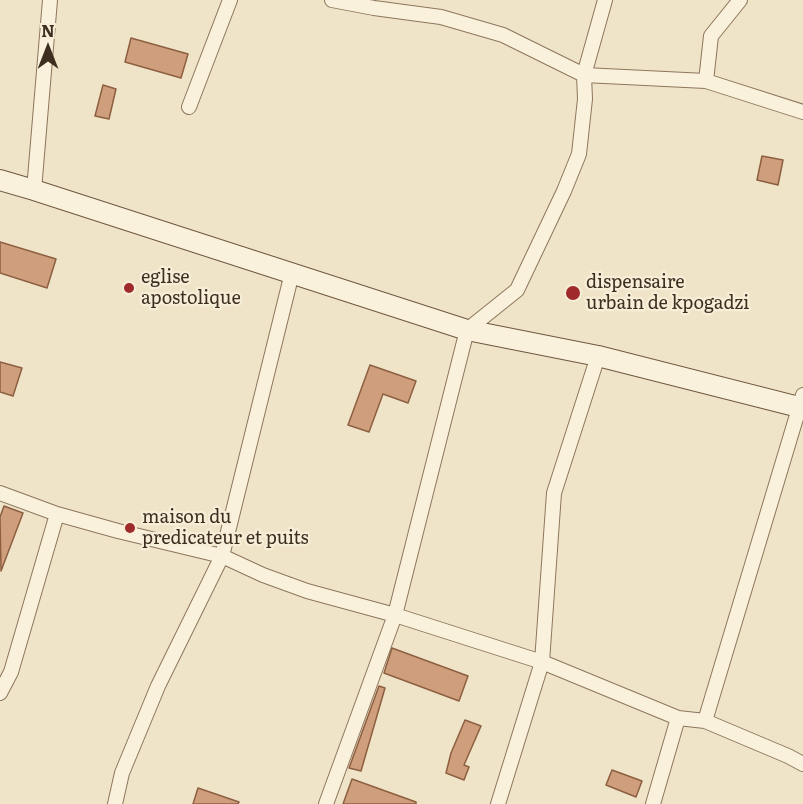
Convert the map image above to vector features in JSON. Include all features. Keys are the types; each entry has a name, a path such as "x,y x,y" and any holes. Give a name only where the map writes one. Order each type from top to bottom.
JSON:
{"street":[{"path":"34,190 50,0"},
{"path":"189,106 230,0"},
{"path":"332,0 452,20 503,35 584,75 706,81 803,112"},
{"path":"326,804 395,615 467,330 517,290 579,154 585,99 584,75 605,0"},
{"path":"706,81 711,36 740,0"},
{"path":"0,180 467,330 598,356 802,403 705,720"},
{"path":"115,804 122,773 158,686 222,556 292,273"},
{"path":"498,804 542,662 554,493 598,356"},
{"path":"0,493 57,514 222,556 263,575 307,591 395,615 542,662 678,718 705,720 788,756 803,765"},
{"path":"0,693 11,672 57,514"},
{"path":"653,804 678,718"}],"building":[{"path":"131,38 188,54 181,78 125,62"},
{"path":"103,85 116,89 109,119 95,116"},
{"path":"762,156 783,160 778,185 757,180"},
{"path":"0,242 56,259 47,288 0,273"},
{"path":"0,362 22,368 13,396 0,392"},
{"path":"370,365 416,381 408,403 383,394 369,432 348,425"},
{"path":"4,506 23,513 1,571 0,517"},
{"path":"392,648 468,676 459,701 384,673"},
{"path":"379,686 385,688 361,771 349,768"},
{"path":"465,720 481,726 464,765 469,767 464,780 446,773 451,753"},
{"path":"612,770 642,781 636,797 606,785"},
{"path":"352,779 416,802 416,804 343,804"},
{"path":"198,788 239,802 238,804 193,804"}],"place":[{"name":"eglise apostolique","path":"129,288"},
{"name":"dispensaire urbain de kpogadzi","path":"573,293"},
{"name":"maison du predicateur et puits","path":"130,528"}]}
